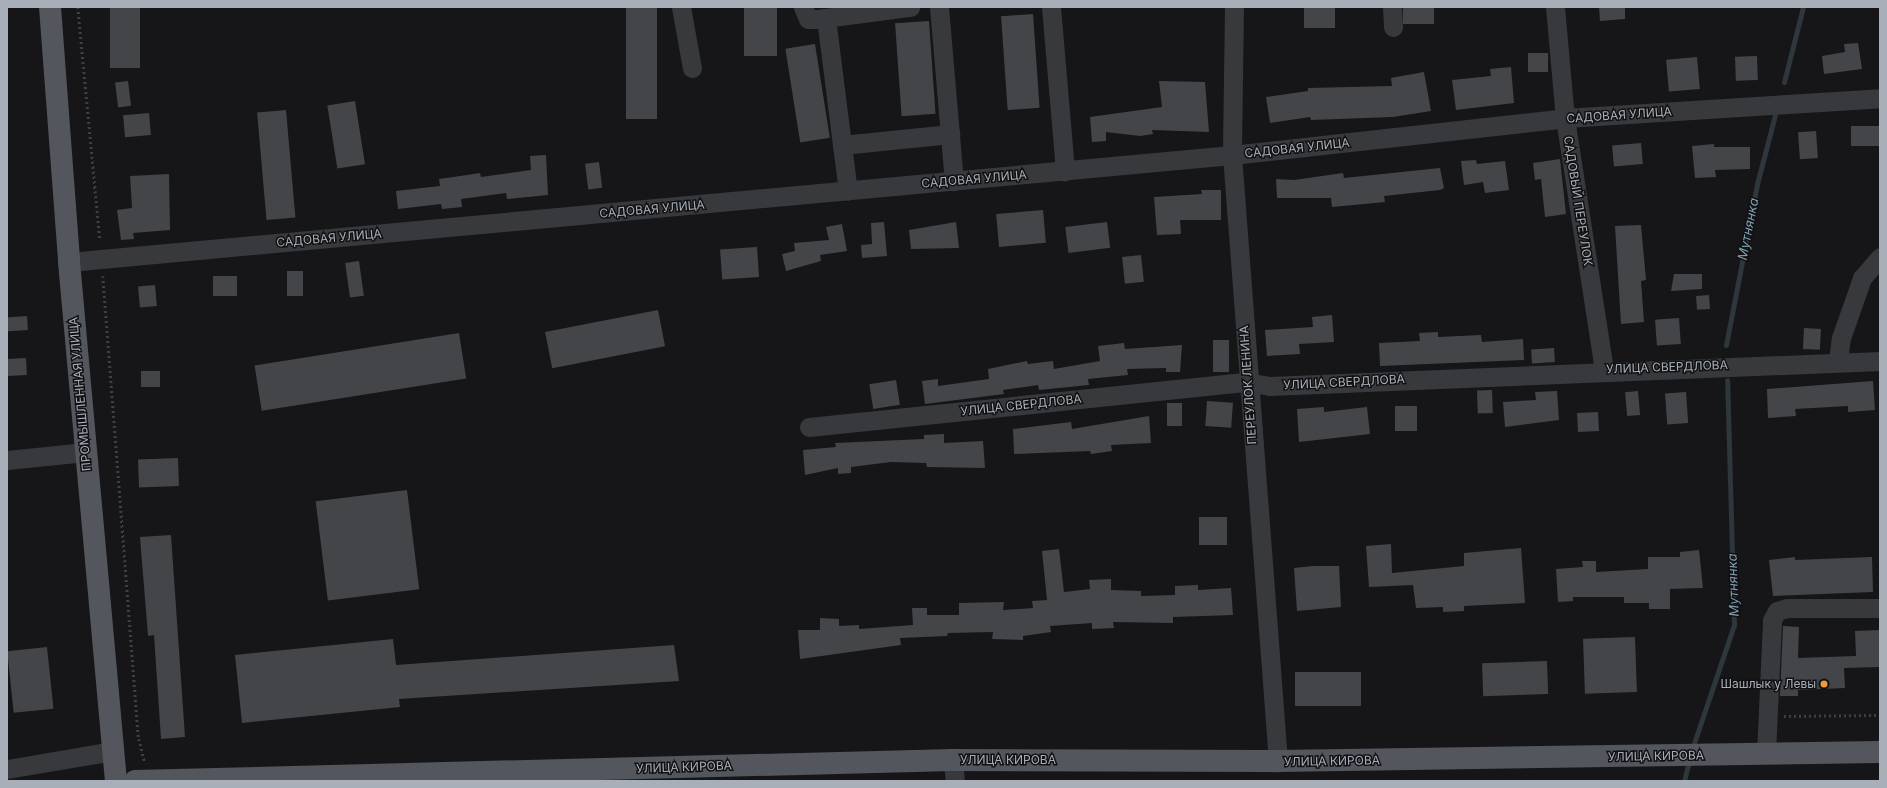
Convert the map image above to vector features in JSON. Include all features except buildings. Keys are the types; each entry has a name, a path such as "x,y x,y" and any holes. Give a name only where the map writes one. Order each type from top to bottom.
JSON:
{"main road":[{"name":"ПРОМЫШЛЕННАЯ УЛИЦА","path":"50,7 69,262 116,781"},
{"name":"УЛИЦА КИРОВА","path":"135,781 953,760 1278,762 1880,752"}],"street":[{"path":"681,7 692,68"},
{"path":"803,7 808,19 910,7"},
{"path":"939,7 954,181"},
{"path":"1051,7 1065,171"},
{"name":"ПЕРЕУЛОК ЛЕНИНА","path":"1234,7 1232,155 1247,382 1278,762"},
{"path":"1392,7 1393,27"},
{"name":"САДОВЫЙ ПЕРЕУЛОК","path":"1554,7 1565,118 1604,370"},
{"path":"826,18 848,191"},
{"name":"САДОВАЯ УЛИЦА","path":"69,262 1232,155 1565,118 1880,98"},
{"path":"842,145 950,134"},
{"path":"1838,361 1841,338 1862,278 1880,257"},
{"name":"УЛИЦА СВЕРДЛОВА","path":"809,427 1247,382 1270,386 1604,370 1838,361 1880,361"},
{"path":"7,460 86,452"},
{"path":"1766,754 1772,620 1777,611 1787,608 1880,608"},
{"path":"7,769 113,751"},
{"path":"953,760 955,781"}],"path":[{"path":"78,7 101,259 139,739 150,781"},
{"path":"1768,716 1880,715"}],"waterway":[{"name":"Мутнянка","path":"1784,82 1803,7"},
{"name":"Мутнянка","path":"1726,345 1757,184 1775,115"},
{"name":"Мутнянка","path":"1692,749 1734,625 1727,380"},
{"name":"Мутнянка","path":"1684,781 1689,761"}],"place":[{"name":"Шашлык у Левы","path":"1824,684"}]}
